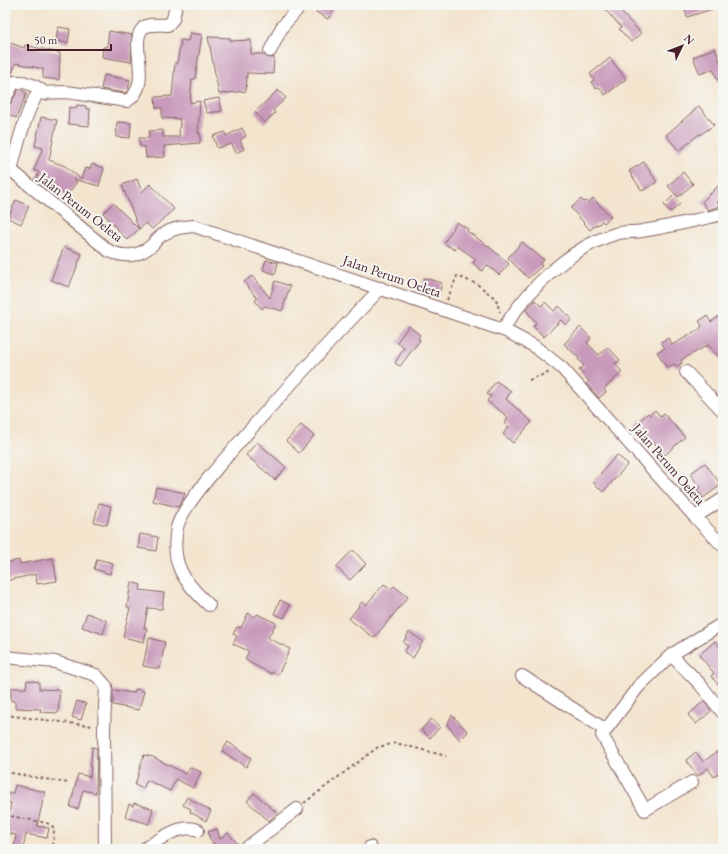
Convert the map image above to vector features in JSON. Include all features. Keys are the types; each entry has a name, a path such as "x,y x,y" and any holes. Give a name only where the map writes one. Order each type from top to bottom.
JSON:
{"street":[{"path":"8,168 15,154 34,98 38,93 45,94 67,92 127,101 132,98 139,88 140,34 144,28 149,26 168,24 173,19 176,5"},
{"path":"270,51 282,27 300,5"},
{"path":"5,99 14,82 24,82 41,89 45,94"},
{"name":"Jalan Perum Oeleta","path":"8,168 109,251 117,255 125,257 138,254 152,245 163,234 179,227 194,226 443,310 505,328 534,346 562,368 695,517 723,546"},
{"path":"505,328 533,290 548,274 598,240 617,233 641,232 723,214"},
{"path":"209,605 192,589 183,577 174,548 177,526 211,476 273,403 322,349 381,288"},
{"path":"686,372 723,411"},
{"path":"695,517 723,499"},
{"path":"692,782 645,810 602,734 638,687 671,655 723,623"},
{"path":"671,655 699,683 723,713"},
{"path":"5,657 56,662 96,675 106,686 104,727 105,849"},
{"path":"522,676 606,730"},
{"path":"245,849 297,809"},
{"path":"144,849 177,831 191,827 198,830"}],"path":[{"path":"443,310 457,276 477,284 496,298 505,328"},
{"path":"529,380 562,368"},
{"path":"5,715 104,727"},
{"path":"297,809 378,747 396,743 446,756"},
{"path":"5,772 68,783"},
{"path":"5,815 47,823 54,828 53,849"}],"building":[{"path":"319,5 336,5 328,19 316,12"},
{"path":"601,5 619,5 624,11 622,13 641,33 631,42 619,29 621,27"},
{"path":"684,5 719,5 719,7 687,17"},
{"path":"58,27 70,29 68,43 56,41"},
{"path":"109,31 132,35 131,62 102,57 103,47 107,47"},
{"path":"190,33 202,35 195,79 192,79 190,103 200,101 198,133 200,133 200,143 164,146 165,157 146,158 145,147 140,146 139,138 149,138 149,131 163,130 163,137 179,137 180,119 162,118 162,108 156,108 155,97 172,96 175,63 177,63 181,40 188,41"},
{"path":"208,37 230,38 230,41 251,40 251,54 263,54 270,58 274,57 273,74 247,73 246,91 219,94"},
{"path":"5,41 24,48 25,45 60,53 59,80 43,78 43,69 16,63 11,75 5,83"},
{"path":"715,48 723,69 723,92 713,69 700,74 693,57"},
{"path":"610,58 626,79 605,95 599,87 596,89 591,82 594,80 590,74"},
{"path":"104,75 130,80 128,90 125,93 101,89"},
{"path":"19,89 27,93 16,118 5,113 5,106 11,103"},
{"path":"278,90 286,98 273,110 275,113 264,123 255,112"},
{"path":"219,98 222,111 207,113 203,101"},
{"path":"77,105 86,106 86,109 90,109 89,126 68,124 69,107 76,108"},
{"path":"699,106 714,125 700,135 699,134 679,151 666,135"},
{"path":"41,117 57,120 49,160 65,166 81,179 85,168 90,169 92,164 104,168 99,186 73,179 77,182 66,196 56,188 36,179 39,172 34,170 43,148 35,146"},
{"path":"117,122 131,123 130,138 116,137"},
{"path":"242,128 246,136 240,140 244,149 236,153 232,144 217,148 213,136 225,132 226,136"},
{"path":"644,162 657,182 642,191 629,171"},
{"path":"683,172 693,184 678,197 668,186"},
{"path":"137,179 142,192 150,184 174,209 152,229 146,223 139,229 122,185"},
{"path":"719,185 723,190 723,198 717,202 720,206 708,210 702,202"},
{"path":"673,196 680,204 671,212 664,205"},
{"path":"593,198 611,217 604,223 602,221 598,225 597,224 590,230 571,208 581,199 588,203"},
{"path":"16,200 29,206 21,224 8,218"},
{"path":"113,203 139,229 127,240 103,213"},
{"path":"457,222 468,229 467,231 509,264 499,275 487,265 482,271 473,263 476,259 457,246 455,250 444,243"},
{"path":"522,242 544,260 540,264 542,266 528,278 508,258"},
{"path":"64,247 82,254 69,287 51,280"},
{"path":"266,260 278,263 275,274 263,270"},
{"path":"252,276 270,298 275,281 290,286 282,311 265,306 262,309 255,301 257,298 244,282"},
{"path":"424,278 442,283 439,293 432,290 430,297 421,294"},
{"path":"535,300 541,306 545,302 554,311 559,306 572,319 566,325 561,320 544,337 533,326 536,323 526,310"},
{"path":"723,313 723,361 708,345 681,360 682,363 676,367 674,364 667,368 657,352 665,348 661,342 669,338 672,345 699,330 702,326 699,321 707,316 711,322"},
{"path":"409,326 420,335 418,338 420,340 400,366 395,363 404,348 397,342"},
{"path":"580,327 591,338 587,343 599,355 608,347 620,360 615,364 622,372 604,389 606,392 599,398 586,384 589,381 579,370 584,366 578,359 579,358 564,344"},
{"path":"496,381 511,391 506,399 532,422 513,443 503,434 509,427 505,423 508,417 487,401 491,396 487,394"},
{"path":"655,410 661,417 664,414 685,437 665,455 651,439 649,442 634,426 648,413 650,415"},
{"path":"301,425 314,436 299,453 286,441"},
{"path":"257,442 286,467 275,480 246,455"},
{"path":"617,455 628,464 603,492 593,482"},
{"path":"705,463 721,485 703,498 697,490 700,487 690,474"},
{"path":"156,487 185,493 178,507 153,501"},
{"path":"99,503 111,506 107,525 94,522"},
{"path":"140,534 158,537 156,551 138,548"},
{"path":"353,550 366,564 350,580 336,567"},
{"path":"53,558 57,581 37,584 36,574 5,581 5,563 19,560 20,564"},
{"path":"97,559 113,563 110,574 94,569"},
{"path":"131,582 141,585 140,590 164,593 162,609 148,608 144,628 147,628 144,642 123,637 130,608 127,607"},
{"path":"384,584 391,589 394,586 408,597 374,638 349,619 362,602 366,605"},
{"path":"280,600 290,605 284,618 274,614"},
{"path":"87,613 107,621 103,634 82,627"},
{"path":"248,613 255,617 257,614 276,623 268,638 290,649 278,675 273,672 272,674 250,663 245,659 249,651 233,644 237,636 233,634 237,627 241,628"},
{"path":"409,632 423,641 413,658 404,652 408,646 403,643"},
{"path":"149,638 165,642 160,669 143,666"},
{"path":"715,641 723,651 723,690 711,676 714,673 699,655"},
{"path":"27,680 39,682 39,689 60,690 58,713 40,712 41,709 15,708 15,701 11,701 11,688 26,688"},
{"path":"135,689 144,691 139,710 113,705 113,690 134,693"},
{"path":"77,701 86,704 81,720 72,717"},
{"path":"704,701 711,711 696,724 688,715"},
{"path":"452,715 468,732 460,740 447,725"},
{"path":"431,719 440,727 430,738 421,730"},
{"path":"228,742 251,758 246,767 222,751"},
{"path":"92,747 97,748 96,793 83,790 78,809 70,807 78,774 90,777"},
{"path":"723,747 723,770 714,777 708,768 698,776 686,760 696,752 703,762"},
{"path":"144,755 153,757 186,774 190,767 201,772 193,788 176,779 170,791 147,780 143,789 135,785"},
{"path":"15,785 45,792 37,826 49,828 47,838 26,834 23,849 14,849 16,835 6,833 11,803 7,802 9,793 13,793"},
{"path":"254,793 277,813 269,821 247,801"},
{"path":"187,797 211,811 206,821 190,812 191,809 183,805"},
{"path":"134,803 153,809 149,824 125,817 129,804 133,806"},
{"path":"217,829 220,839 228,833 239,845 234,849 209,849 214,844 210,839 208,832"}]}
